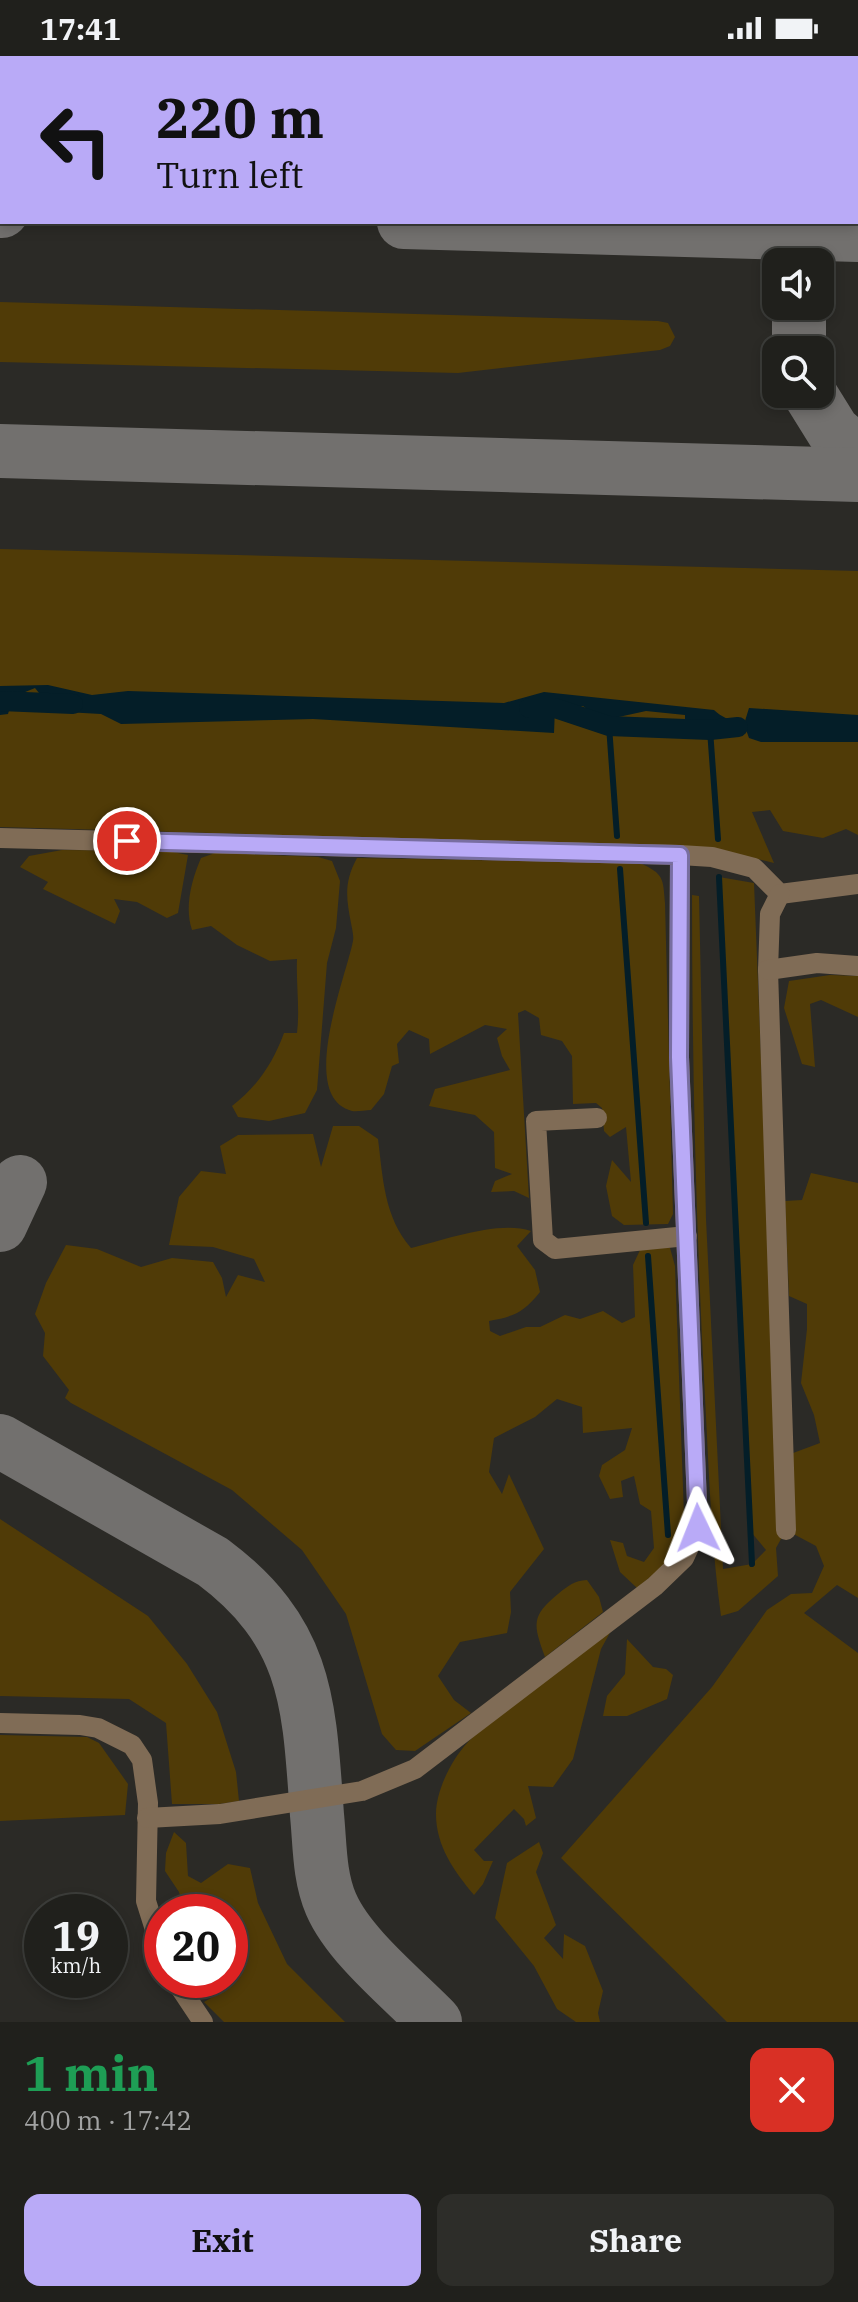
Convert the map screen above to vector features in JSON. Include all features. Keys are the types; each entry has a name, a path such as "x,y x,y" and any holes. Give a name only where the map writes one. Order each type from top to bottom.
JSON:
{"lane":[{"path":"0,838 712,857 754,868 780,894"},
{"path":"147,1818 220,1814 362,1791 415,1769 655,1586 684,1558 698,1528 679,1057 680,855"},
{"path":"780,894 858,884"},
{"path":"780,894 770,914 768,970 786,1530"},
{"path":"768,970 817,963 858,966"},
{"path":"597,1118 536,1121 543,1240 555,1249 687,1236"},
{"path":"0,1723 80,1725 116,1735 132,1745 142,1760 146,1777 146,1894"},
{"path":"185,1998 203,2022"}],"shaded area":[{"path":"0,302 658,321 668,323 675,337 670,346 660,350 458,373 0,362"},
{"path":"0,549 858,571 858,835 846,829 823,838 783,831 770,810 752,812 774,863 749,857 453,840 0,827"},
{"path":"62,850 167,851 188,855 178,913 167,918 137,902 114,899 120,911 115,924 43,889 48,882 20,867 29,856"},
{"path":"215,853 318,857 332,861 340,881 336,928 327,963 317,1090 305,1113 269,1121 238,1117 232,1106 263,1074 284,1033 297,1033 297,959 270,961 237,945 211,926 192,930 189,903 195,875 201,858"},
{"path":"357,858 640,863 658,874 663,882 665,903 673,1214 668,1224 624,1225 612,1216 606,1186 612,1160 631,1182 626,1127 610,1137 604,1131 602,1108 596,1103 573,1104 572,1056 562,1041 541,1035 539,1018 525,1010 518,1013 529,1198 514,1191 491,1192 495,1181 512,1174 495,1168 494,1132 475,1115 429,1106 435,1089 510,1070 497,1038 507,1029 485,1025 430,1054 429,1039 409,1030 397,1044 399,1063 392,1066 384,1094 371,1110 352,1111 336,1101 328,1084 326,1061 335,1007 353,941 347,890"},
{"path":"719,877 754,883 777,1459 820,1443 814,1415 801,1383 807,1304 789,1296 785,1201 802,1200 811,1173 858,1183 858,1598 837,1585 804,1613 858,1653 858,2022 727,2022 561,1858 712,1687 767,1610 791,1594 812,1593 824,1566 816,1546 786,1530 776,1548 778,1576 738,1611 721,1616 711,1507 699,1273 692,895 699,896 706,1219 723,1569 752,1564 766,1550 751,1532"},
{"path":"830,975 858,976 858,1017 821,1000 810,1004 815,1067 802,1064 784,1008 789,981"},
{"path":"333,1126 359,1126 378,1139 390,1210 411,1248 488,1229 531,1231 517,1246 535,1270 540,1292 518,1312 489,1321 490,1331 500,1336 526,1327 540,1327 565,1315 580,1319 603,1311 622,1323 635,1317 633,1265 640,1250 657,1246 670,1248 675,1266 684,1515 675,1549 664,1565 637,1588 620,1572 610,1540 623,1543 627,1556 644,1562 654,1548 651,1511 640,1504 634,1476 621,1481 623,1497 610,1499 599,1476 602,1465 625,1450 632,1428 583,1433 582,1407 557,1399 535,1417 494,1438 489,1472 502,1494 509,1474 544,1549 510,1592 511,1612 507,1633 460,1642 438,1676 454,1700 471,1713 415,1751 396,1750 382,1734 346,1614 302,1550 232,1490 65,1398 69,1390 43,1356 45,1333 35,1314 46,1283 66,1245 97,1249 141,1267 172,1258 213,1262 222,1278 226,1297 238,1275 265,1282 254,1259 213,1247 169,1245 179,1197 201,1171 226,1174 220,1146 238,1135 313,1134 321,1167"},
{"path":"0,1519 148,1616 187,1664 217,1712 236,1772 239,1801 172,1804 166,1723 129,1699 0,1696"},
{"path":"587,1580 599,1597 603,1612 545,1657 538,1636 539,1615 565,1588"},
{"path":"612,1629 601,1649 573,1759 553,1787 528,1786 536,1818 526,1826 524,1819 514,1809 474,1850 484,1861 493,1861 483,1884 474,1895 448,1858 437,1826 439,1795 451,1766 468,1742 486,1725"},
{"path":"627,1639 653,1667 666,1669 673,1675 667,1699 627,1716 603,1716 607,1696 625,1674"},
{"path":"0,1735 87,1737 99,1743 128,1784 125,1815 0,1821"},
{"path":"174,1832 186,1843 188,1876 201,1883 228,1864 250,1868 258,1903 287,1964 345,2022 224,2022 204,2002 211,1998 248,1998 248,1894 180,1894 165,1871 166,1853"},
{"path":"539,1842 543,1853 536,1872 556,1925 544,1938 563,1959 564,1934 585,1946 603,1991 598,2013 600,2022 576,2022 557,2009 534,1966 495,1918 507,1863"}],"water":[{"path":"48,685 92,695 128,691 504,703 544,692 714,710 736,721 745,721 749,708 858,715 858,742 761,742 749,738 745,727 694,728 685,722 685,715 646,711 614,718 609,726 583,706 555,708 554,733 313,719 121,724 101,714 48,711 48,704 35,688 13,697 8,714 0,715 0,686"}],"waterway":[{"path":"0,701 73,704"},
{"path":"529,708 555,708 609,726 710,730 738,727"},
{"path":"609,726 617,836"},
{"path":"710,730 718,839"},
{"path":"620,869 646,1223"},
{"path":"719,877 752,1564"},
{"path":"648,1256 668,1535"}],"taxiway":[{"path":"474,224 858,235"},
{"path":"799,320 799,336"},
{"path":"819,408 833,431 858,453"},
{"path":"0,451 858,475"},
{"path":"0,1225 20,1182"},
{"path":"0,1441 213,1562 245,1589 269,1616 298,1674 306,1706 321,1860 331,1904 363,1951 435,2022"}],"route":[{"path":"127,841 680,855 679,1057 698,1528"}]}
